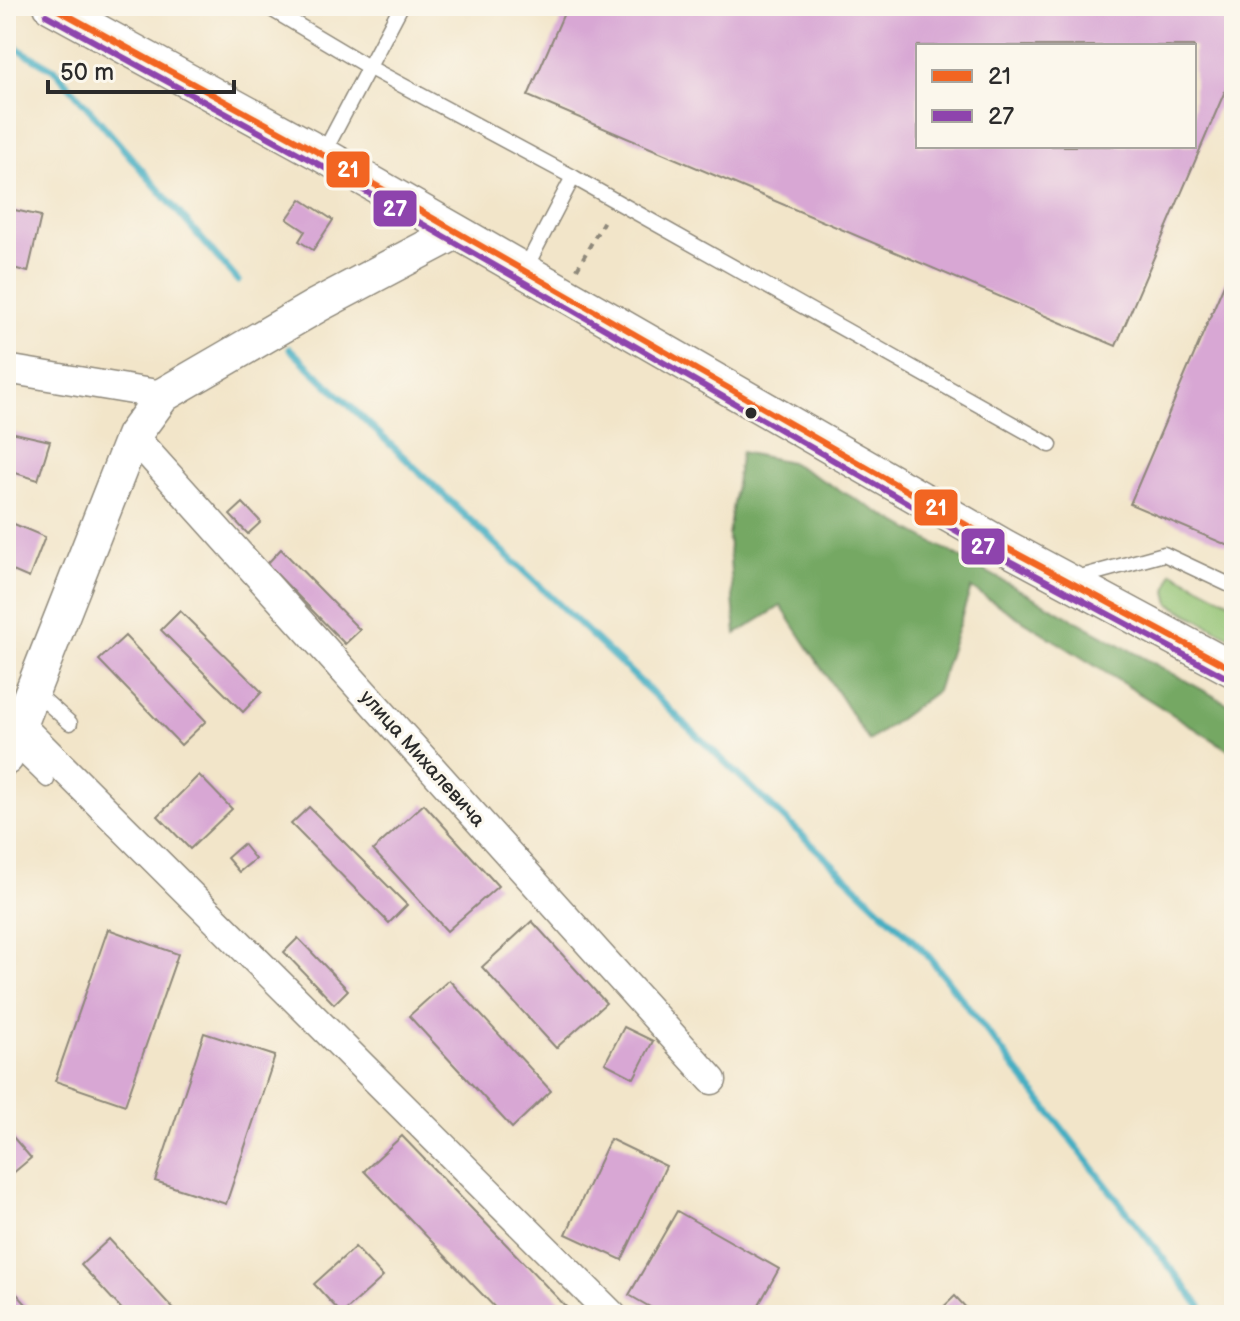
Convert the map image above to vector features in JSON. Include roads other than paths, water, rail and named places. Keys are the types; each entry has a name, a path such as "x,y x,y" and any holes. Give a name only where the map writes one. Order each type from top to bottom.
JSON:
{"street":[{"path":"51,6 323,155 1005,547 1234,670"},
{"path":"456,232 318,305 163,395 133,436 12,742 612,1315"},
{"path":"6,369 163,395"},
{"name":"улица Михалевича","path":"133,436 712,1080"}],"lane":[{"path":"268,6 370,68 573,177 1050,445"},
{"path":"323,155 401,6"},
{"path":"524,271 573,177"},
{"path":"1070,580 1164,554 1234,587"},
{"path":"33,690 70,723"},
{"path":"12,742 47,780"}],"waterway":[{"path":"6,42 56,71 238,281"},
{"path":"290,349 926,953 1207,1315"}]}
